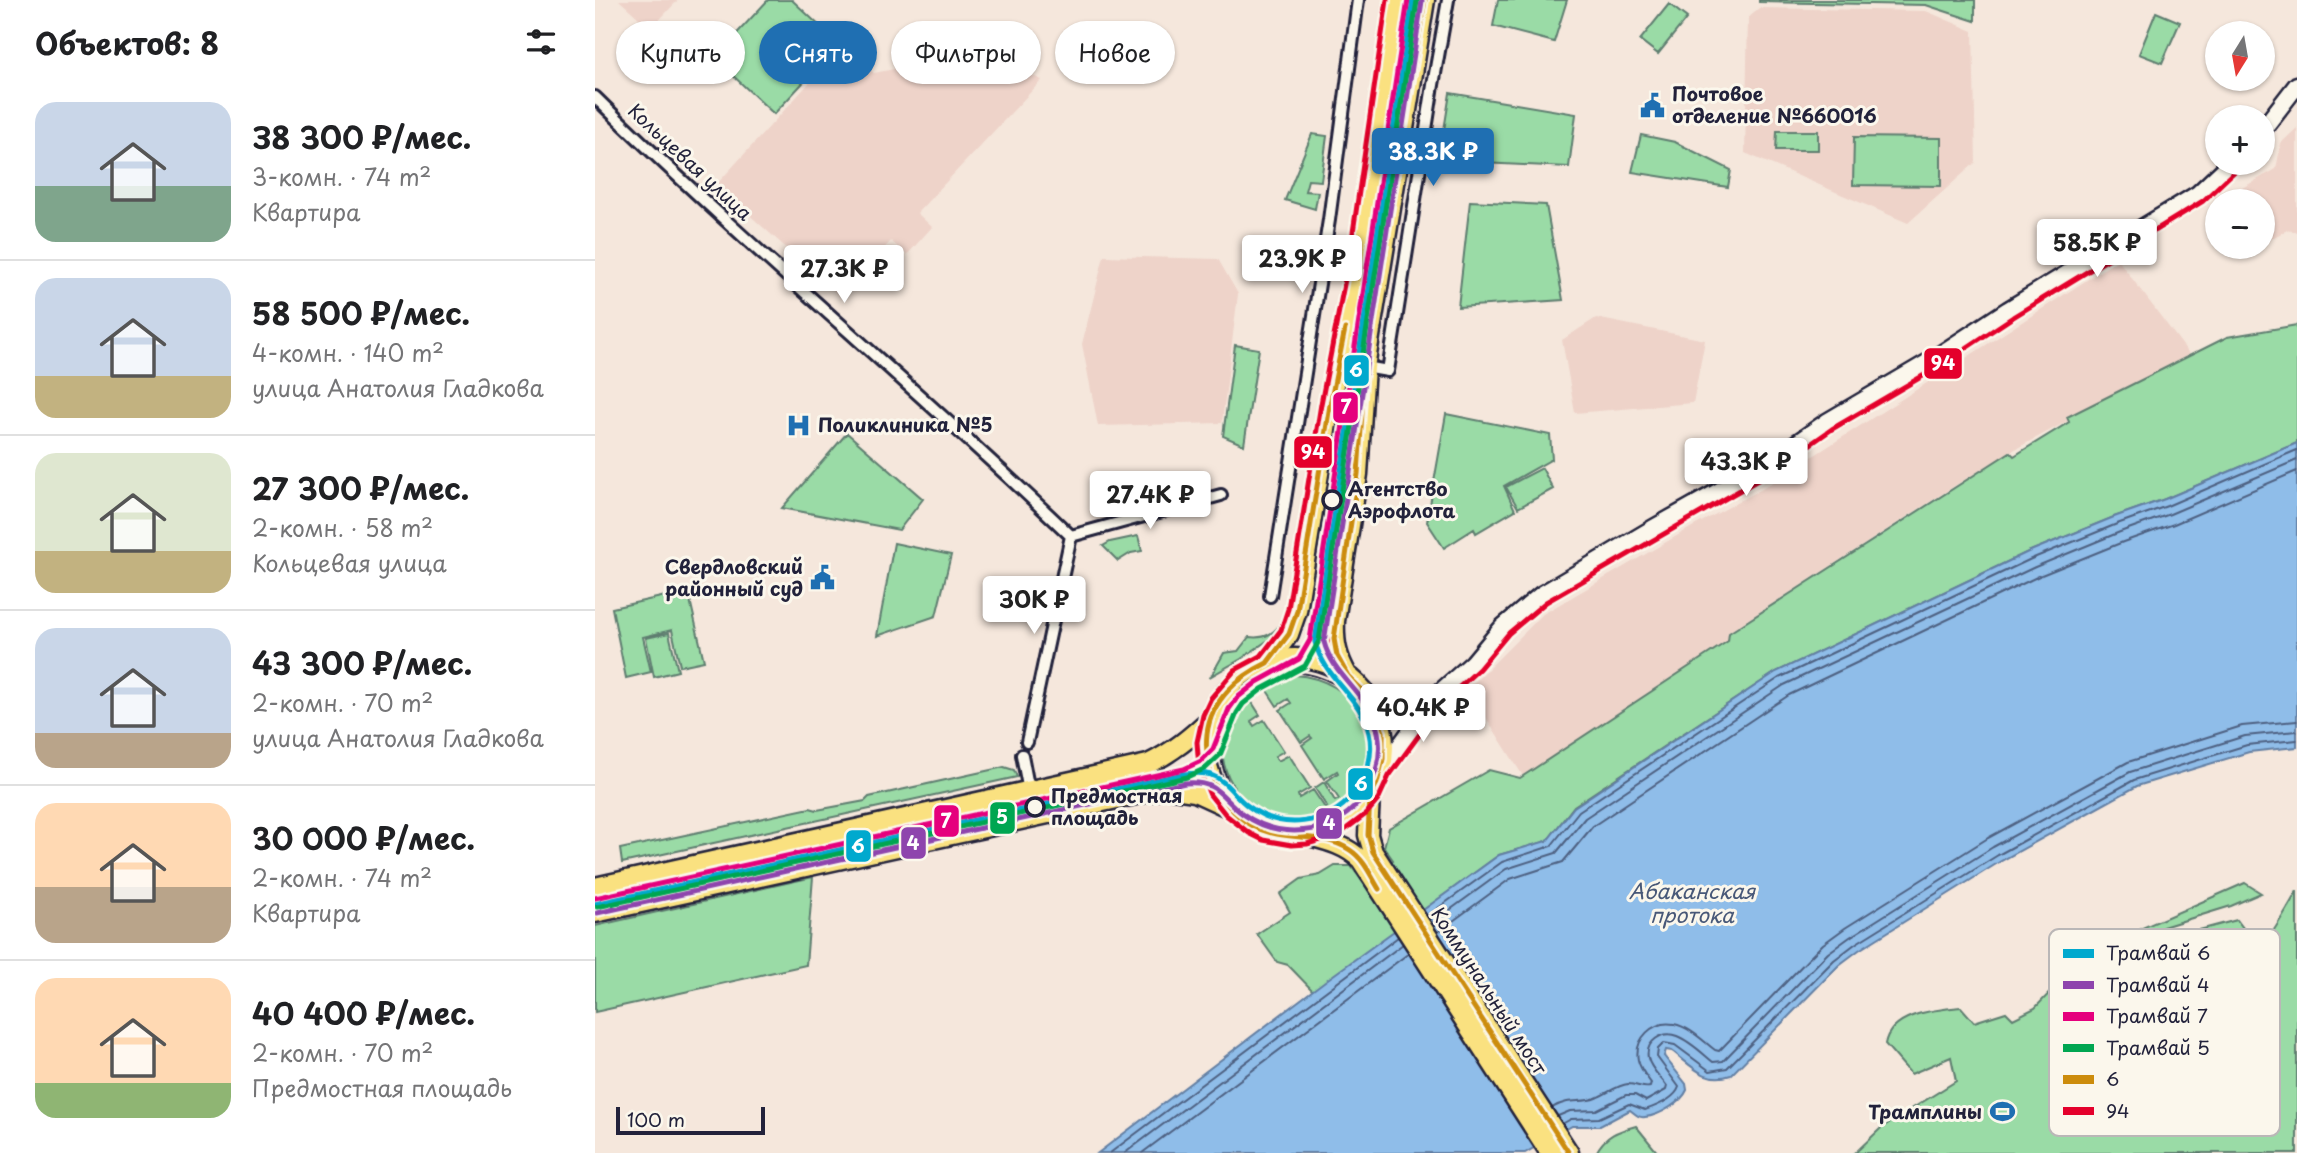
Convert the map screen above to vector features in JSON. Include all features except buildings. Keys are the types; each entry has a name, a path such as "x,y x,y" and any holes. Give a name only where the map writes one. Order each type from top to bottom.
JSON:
{"highway":[{"path":"1267,663 1289,634 1297,611 1330,405 1361,243 1396,0"},
{"path":"1348,676 1337,656 1335,621 1358,474 1365,366 1425,0"},
{"path":"1280,659 1309,659 1336,668 1348,676 1359,685 1372,703 1383,732 1381,772 1370,796 1354,813 1335,827 1306,835 1290,836 1267,832 1241,818 1217,790 1208,766 1206,742 1211,718 1223,696 1240,677 1280,659"},
{"path":"595,887 1148,764 1169,754 1211,718"},
{"path":"595,913 1167,788 1195,792 1231,809"},
{"path":"1306,835 1327,840 1367,856 1370,796"},
{"name":"Коммунальный мост","path":"1367,856 1550,1153"},
{"name":"Коммунальный мост","path":"1367,856 1569,1153"}],"main road":[{"path":"2275,113 2297,85"},
{"path":"1381,772 1437,695 1473,663 1503,628 1541,595 1764,466 1827,422 1929,362 2008,310 2198,194 2218,175"},
{"path":"1372,703 1399,706 1437,695"}],"street":[{"path":"1270,596 1329,220 1358,0"},
{"path":"1365,366 1388,370 1448,0"},
{"name":"Кольцевая улица","path":"595,97 720,216 900,376 1071,536"},
{"path":"1027,742 1071,536 1221,495"},
{"path":"1022,755 1029,791"}],"shaded area":[{"path":"619,0 678,0 658,21 642,21"},
{"path":"1760,8 1926,11 1973,31 1976,162 1908,223 1745,153 1748,18"},
{"path":"891,70 891,84 1038,84 917,213 932,227 907,255 891,241 840,296 716,185 808,84 877,84 877,72"},
{"path":"2297,128 2297,232 2287,230 2275,236 2275,189 2240,189 2265,175 2275,175 2281,143"},
{"path":"1104,256 1218,259 1238,294 1222,423 1098,426 1082,344"},
{"path":"2118,260 2190,355 2010,452 1956,485 1729,632 1728,641 1523,776 1468,689 1543,614 1762,489"},
{"path":"1596,318 1705,340 1693,403 1575,413 1562,340"}],"green space":[{"path":"768,0 792,0 814,21 759,21 759,84 802,84 774,114 742,84 745,84 745,25"},
{"path":"1498,0 1567,0 1554,42 1493,26"},
{"path":"1759,0 1975,0 1975,21 1926,5"},
{"path":"1669,4 1687,18 1658,54 1640,40"},
{"path":"2156,12 2180,22 2162,63 2139,54"},
{"path":"1450,93 1576,114 1569,167 1439,161"},
{"path":"1777,131 1818,131 1818,150 1776,150"},
{"path":"1312,134 1327,136 1321,181 1308,180 1305,191 1318,192 1315,209 1285,200"},
{"path":"1641,135 1675,142 1731,170 1728,187 1632,172"},
{"path":"1854,137 1941,138 1941,186 1853,185"},
{"path":"1470,201 1546,205 1563,300 1458,307"},
{"path":"2297,325 2297,443 2165,499 2028,552 1776,672 1574,806 1547,841 1499,855 1313,991 1288,965 1277,962 1257,934 1290,912 1280,894 1301,879 1320,875 1335,866 1351,866 1362,881 1393,860 1384,847 1389,828 1489,770 1520,778 1728,641 1729,633 2010,452 2014,456 2069,422 2067,417 2227,337"},
{"path":"1235,345 1259,349 1244,445 1223,436"},
{"path":"1446,414 1550,435 1552,459 1504,486 1515,510 1476,533 1474,529 1444,548 1427,522"},
{"path":"847,433 923,499 899,530 782,508"},
{"path":"1542,468 1553,489 1518,508 1506,487"},
{"path":"1138,536 1142,551 1131,553 1118,561 1103,546 1110,542"},
{"path":"894,543 951,555 936,616 877,636"},
{"path":"1295,574 1284,629 1211,676 1224,653 1238,651 1249,637 1271,634 1278,627 1286,609 1291,576"},
{"path":"688,591 704,661 680,666 672,630 643,637 651,672 626,678 612,608"},
{"path":"669,633 678,671 654,677 646,638"},
{"path":"1294,675 1326,682 1343,693 1362,719 1368,744 1365,769 1357,785 1334,810 1307,820 1278,818 1252,805 1233,784 1223,757 1226,726 1246,693 1260,715 1251,721 1254,726 1264,720 1284,751 1275,756 1278,761 1289,755 1310,788 1298,795 1299,798 1313,790 1325,808 1327,807 1315,788 1324,782 1335,801 1339,799 1327,781 1338,773 1337,771 1324,779 1302,745 1312,738 1310,736 1301,742 1280,710 1291,703 1288,699 1277,706 1262,683 1272,678"},
{"path":"1004,767 1014,770 1017,777 622,863 620,849 810,808 817,810 865,801 869,797"},
{"path":"813,877 806,965 595,1012 595,926"},
{"path":"2245,883 2261,893 2161,929 2142,928"},
{"path":"2297,891 2297,1153 1855,1153 1881,1128 1956,1081 1951,1057 1911,1074 1885,1044 1896,1025 1916,1015 1961,1007 1974,1022 2006,1012 2013,1019 2035,1008 2049,993 2049,1136 2280,1136 2280,929 2275,929"},
{"path":"2237,920 2244,929 2203,929"},
{"path":"1636,1126 1658,1153 1596,1153 1613,1135"}],"water":[{"name":"Абаканская протока","path":"2297,443 2297,747 2249,752 2137,786 2001,861 1839,965 1731,1075 1706,1075 1672,1051 1666,1050 1664,1056 1686,1084 1687,1090 1675,1104 1657,1114 1641,1117 1630,1110 1600,1126 1572,1126 1525,1153 1098,1153 1325,981 1499,855 1547,841 1574,807 1776,672 2028,552 2165,499"}],"tram line":[{"name":"7","path":"595,898 1184,769 1201,761 1213,749 1229,709 1237,698 1257,682 1299,659 1310,640 1408,0"},
{"name":"6","path":"595,904 1184,774 1205,773 1216,777 1243,802 1261,814 1289,822 1331,813 1354,794 1363,781 1368,765 1371,749 1369,733 1359,709 1327,667 1315,642 1413,0"},
{"name":"5","path":"597,907 1187,777 1206,768 1220,755 1243,704 1262,689 1305,666 1319,641 1417,1"},
{"name":"4","path":"597,913 1185,783 1212,787 1243,814 1272,828 1288,831 1319,828 1334,822 1359,802 1376,769 1378,732 1367,707 1335,666 1324,642 1422,1"},
{"path":"1268,676 1307,674 1325,679 1343,689"},
{"path":"1224,720 1221,756 1232,790"}],"transit line":[{"name":"94","path":"1387,0 1350,253 1321,404 1288,609 1281,630 1261,656 1235,670 1211,698 1203,715 1197,742 1199,768 1210,795 1226,815 1263,840 1292,845 1307,844 1338,835 1366,814 1378,800 1389,776 1444,701 1479,669 1509,633 1546,602 1768,474 1832,429 1933,370 2013,317 2203,201 2231,175"},
{"name":"6","path":"1425,0 1365,367 1358,474 1334,639 1337,656 1348,676 1367,695 1383,732 1383,759 1377,783 1370,796 1368,835 1373,852 1569,1153"},
{"name":"6","path":"1267,663 1289,634 1297,611 1345,329"},
{"name":"94","path":"1362,330 1356,366 1349,473 1326,620 1328,652 1339,676 1364,708 1377,715 1413,712 1450,694"},
{"name":"6","path":"1267,663 1236,683 1214,711 1207,734 1207,751 1215,783 1233,811 1261,829 1333,842 1350,850 1363,863 1379,889"}],"place":[{"name":"Почтовое отделение №660016","path":"1652,105"},
{"name":"Поликлиника №5","path":"798,425"},
{"name":"Агентство Аэрофлота","path":"1332,500"},
{"name":"Свердловский районный суд","path":"823,578"},
{"name":"Предмостная площадь","path":"1035,807"},
{"name":"Трамплины","path":"2002,1112"}]}
